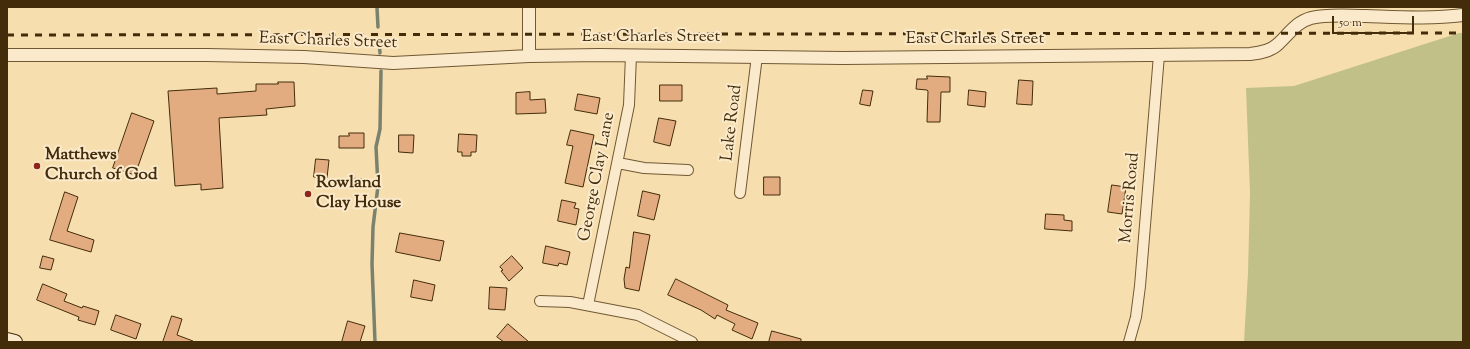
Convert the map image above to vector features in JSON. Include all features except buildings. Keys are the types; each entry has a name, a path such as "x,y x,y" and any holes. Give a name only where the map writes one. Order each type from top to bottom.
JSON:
{"main road":[{"path":"7,340 15,342"}],"street":[{"path":"529,7 529,56"},
{"name":"East Charles Street","path":"7,55 207,55 304,57 393,63 529,56 631,55 851,58 1250,54 1264,52 1277,45 1288,33 1302,22 1312,18 1340,16 1420,17 1463,15"},
{"name":"George Clay Lane","path":"588,305 629,105 631,55"},
{"name":"Morris Road","path":"1129,342 1136,317 1140,286 1159,55"},
{"name":"Lake Road","path":"740,193 757,56"},
{"path":"618,163 644,168 688,170"},
{"path":"540,301 570,302 638,315 692,342"}],"shaded area":[{"path":"1463,33 1463,342 1244,342 1248,273 1250,193 1246,88 1294,86"}],"waterway":[{"path":"377,8 378,27"},
{"path":"379,41 380,53"},
{"path":"375,342 372,264 373,227 378,186 376,147 380,129 381,71"}],"railway":[{"path":"7,35 1463,33"}],"place":[{"name":"Matthews Church of God","path":"37,166"},
{"name":"Rowland Clay House","path":"308,194"}]}
